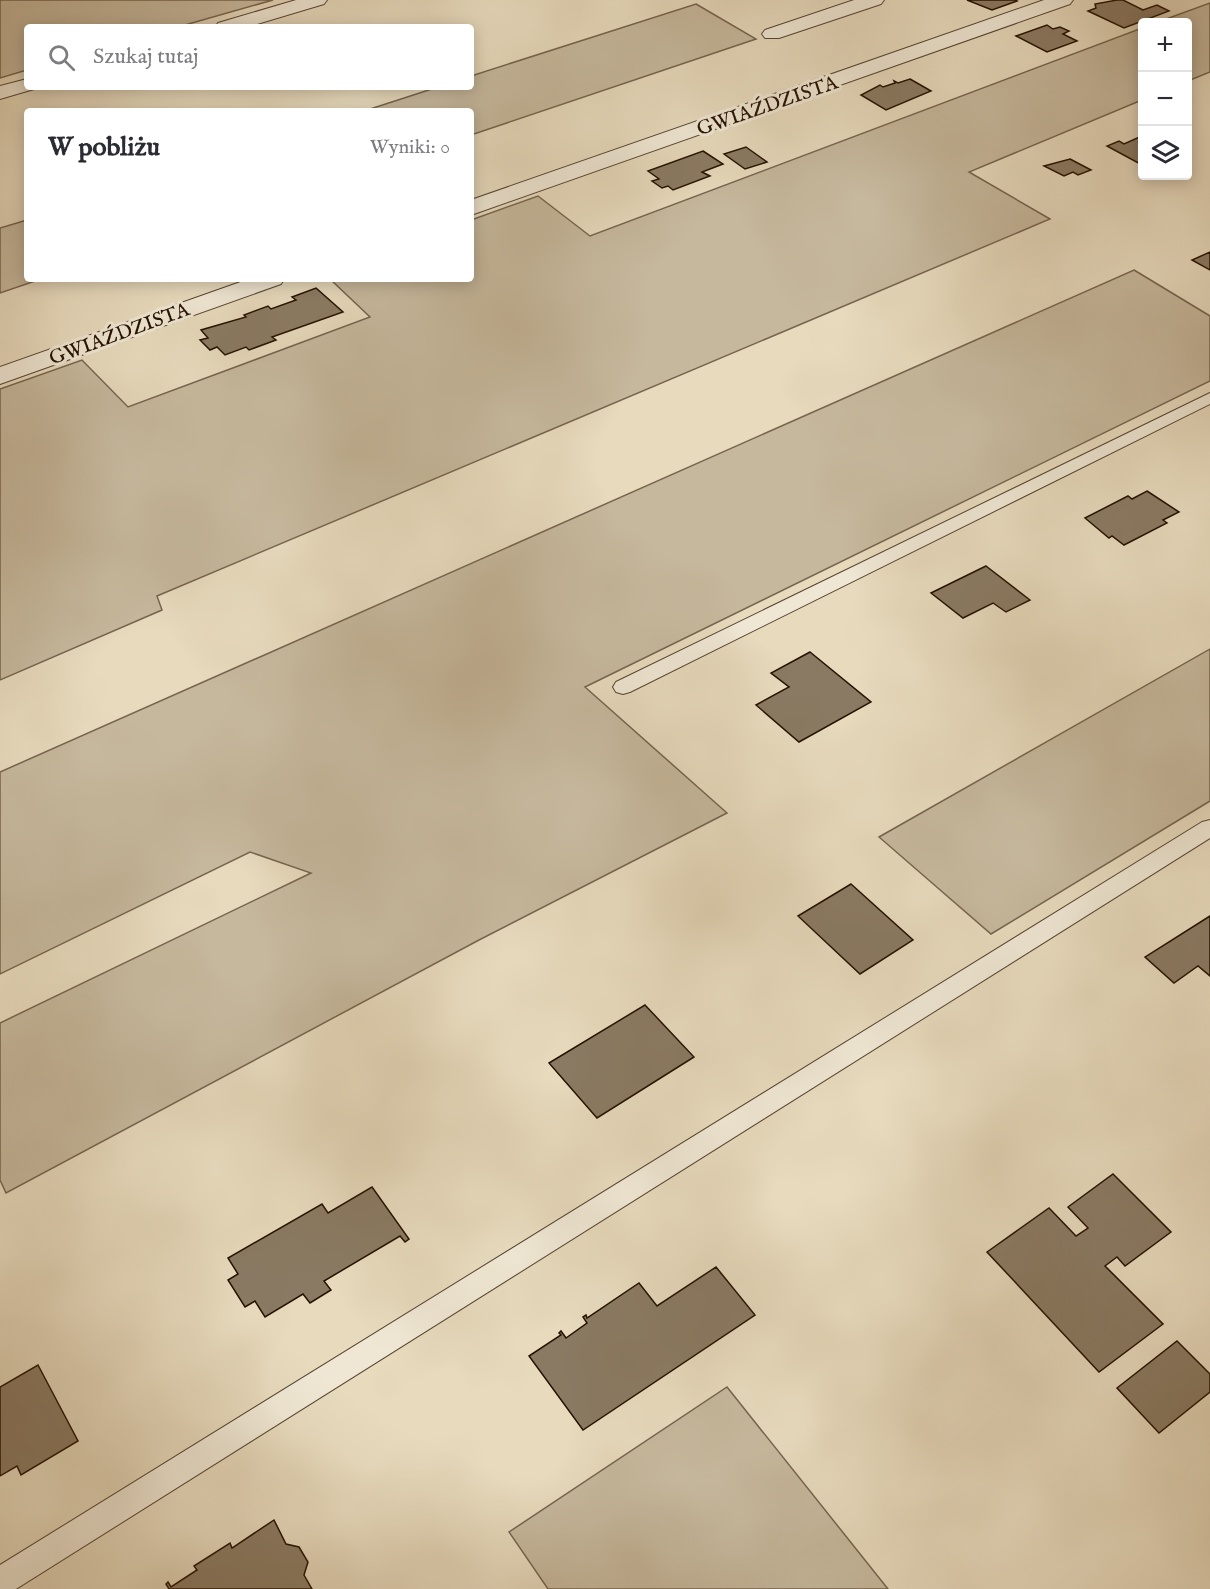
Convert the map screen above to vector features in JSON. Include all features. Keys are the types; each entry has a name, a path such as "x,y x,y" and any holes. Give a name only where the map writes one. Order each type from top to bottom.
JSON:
{"street":[{"path":"235,24 317,0"},
{"path":"772,34 874,0"},
{"name":"GWIAŹDZISTA","path":"474,207 1063,0"},
{"path":"0,93 24,86"},
{"name":"GWIAŹDZISTA","path":"0,376 264,282"}],"lane":[{"path":"623,687 1210,398"},
{"path":"0,1582 1210,828"}],"shaded area":[{"path":"0,0 273,0 189,24 24,24 24,71 0,78"},
{"path":"1210,3 1210,72 1192,79 1192,18 1169,18"},
{"path":"696,4 756,39 474,134 474,108 373,108 429,90 474,90 474,75"},
{"path":"1138,30 1138,102 969,172 1050,219 157,596 162,610 0,680 0,389 82,360 128,407 370,317 333,282 474,282 474,219 538,196 590,236"},
{"path":"24,221 24,282 32,282 0,293 0,228"},
{"path":"1134,270 1210,316 1210,381 585,687 727,813 479,940 6,1193 0,1180 0,1023 311,873 250,852 0,974 0,772"},
{"path":"1210,649 1210,801 991,934 879,837"},
{"path":"727,1387 888,1589 548,1589 509,1532"}],"building":[{"path":"967,0 1015,0 1017,1 992,10"},
{"path":"1123,0 1143,10 1157,5 1169,11 1150,18 1138,18 1138,23 1124,28 1088,11 1096,8 1095,4"},
{"path":"1047,25 1053,29 1060,27 1069,31 1063,34 1077,41 1047,52 1016,36"},
{"path":"910,79 931,91 886,110 861,95 880,85 883,87 895,83 894,81 898,83"},
{"path":"1138,138 1138,163 1107,146 1119,141 1124,144"},
{"path":"746,147 767,162 745,169 724,154"},
{"path":"703,151 723,164 702,172 710,176 673,190 668,186 662,188 652,181 659,179 648,171"},
{"path":"1070,159 1091,170 1078,175 1073,172 1064,176 1044,166"},
{"path":"1210,252 1210,270 1192,260"},
{"path":"316,288 343,312 272,337 276,340 249,350 246,347 225,355 217,347 210,350 200,340 208,338 201,330 246,317 244,315 268,306 271,309 296,300 292,297"},
{"path":"1147,491 1179,512 1163,520 1167,523 1124,545 1112,536 1109,538 1085,518 1128,496 1132,499"},
{"path":"986,566 1030,600 1006,612 993,603 963,618 931,593"},
{"path":"810,652 871,702 799,742 756,705 789,687 771,673"},
{"path":"851,884 913,940 860,974 798,916"},
{"path":"1210,916 1210,976 1198,966 1174,983 1145,957"},
{"path":"645,1005 694,1057 597,1118 549,1063"},
{"path":"1113,1174 1171,1232 1125,1266 1117,1257 1105,1266 1163,1324 1099,1372 987,1252 1049,1208 1076,1236 1088,1228 1068,1207"},
{"path":"372,1187 409,1239 405,1242 400,1236 324,1281 331,1290 310,1303 303,1294 265,1317 255,1301 245,1307 228,1280 238,1274 228,1258 322,1204 328,1213"},
{"path":"716,1267 755,1315 583,1430 529,1356 561,1335 559,1333 561,1331 566,1338 587,1323 583,1317 586,1315 587,1318 639,1283 657,1306"},
{"path":"1177,1341 1210,1374 1210,1392 1159,1433 1117,1388"},
{"path":"38,1365 78,1441 21,1475 17,1466 0,1476 0,1387"},
{"path":"274,1520 286,1544 299,1547 308,1562 304,1575 312,1589 169,1589 166,1584 168,1582 171,1587 197,1570 194,1566 230,1543 232,1548"}]}
